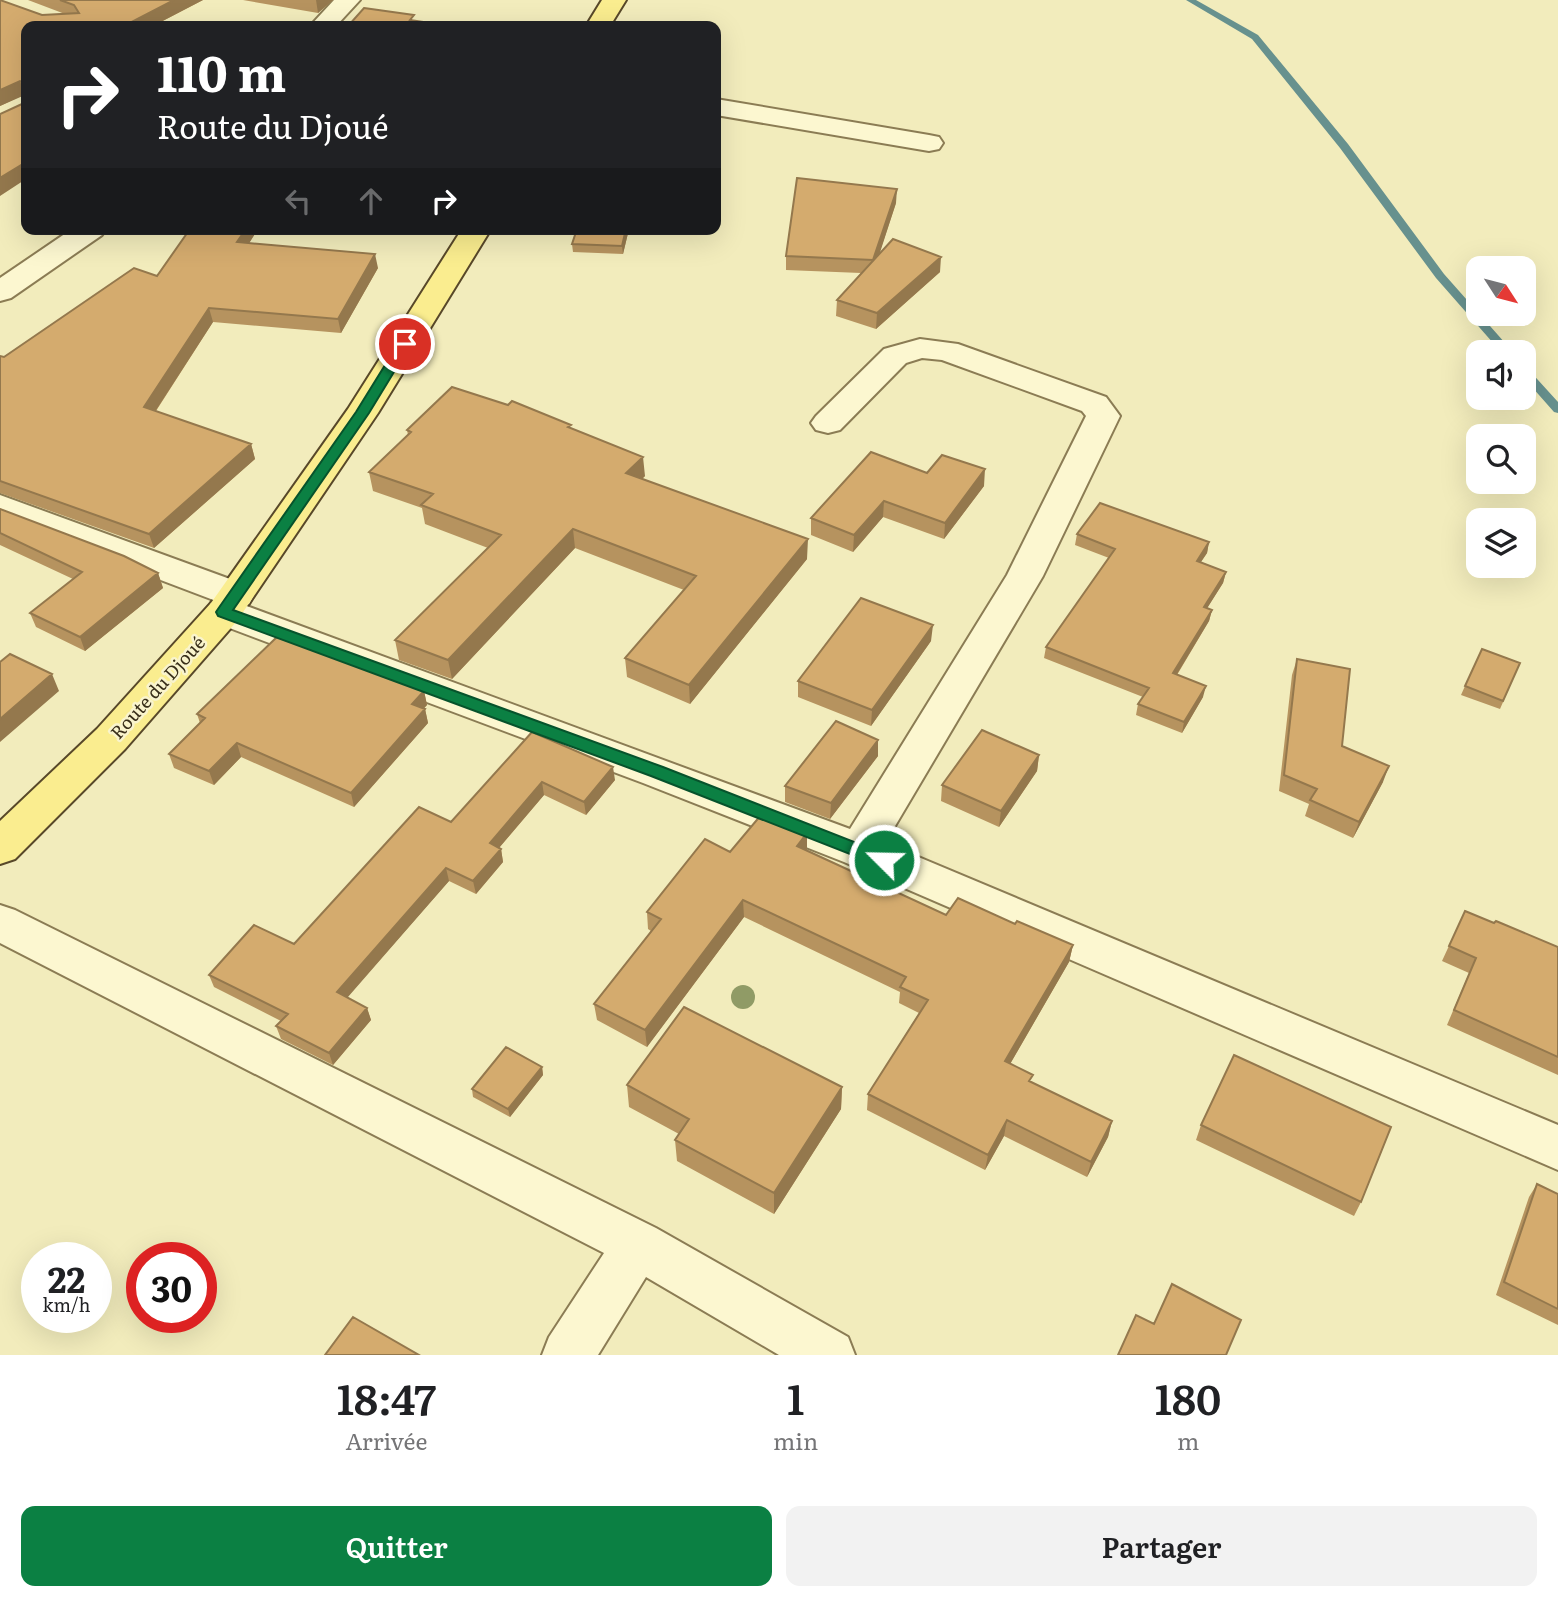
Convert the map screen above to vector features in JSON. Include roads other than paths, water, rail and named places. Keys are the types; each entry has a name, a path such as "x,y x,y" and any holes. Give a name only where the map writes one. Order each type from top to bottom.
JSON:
{"main road":[{"path":"601,21 614,0"},
{"name":"Route du Djoué","path":"0,847 111,739 230,603 362,413 473,235"}],"street":[{"path":"327,21 348,0"},
{"path":"721,108 929,143"},
{"path":"0,292 83,235"},
{"path":"828,423 895,356 920,348 947,351 1082,399 1094,404 1103,416 1025,576 859,850"},
{"path":"0,506 230,603 859,850 1558,1148"},
{"path":"0,923 638,1245 829,1355"},
{"path":"568,1355 638,1245"}],"waterway":[{"path":"1190,0 1255,37 1344,146 1440,276 1496,340"},
{"path":"1536,384 1558,409"}]}
